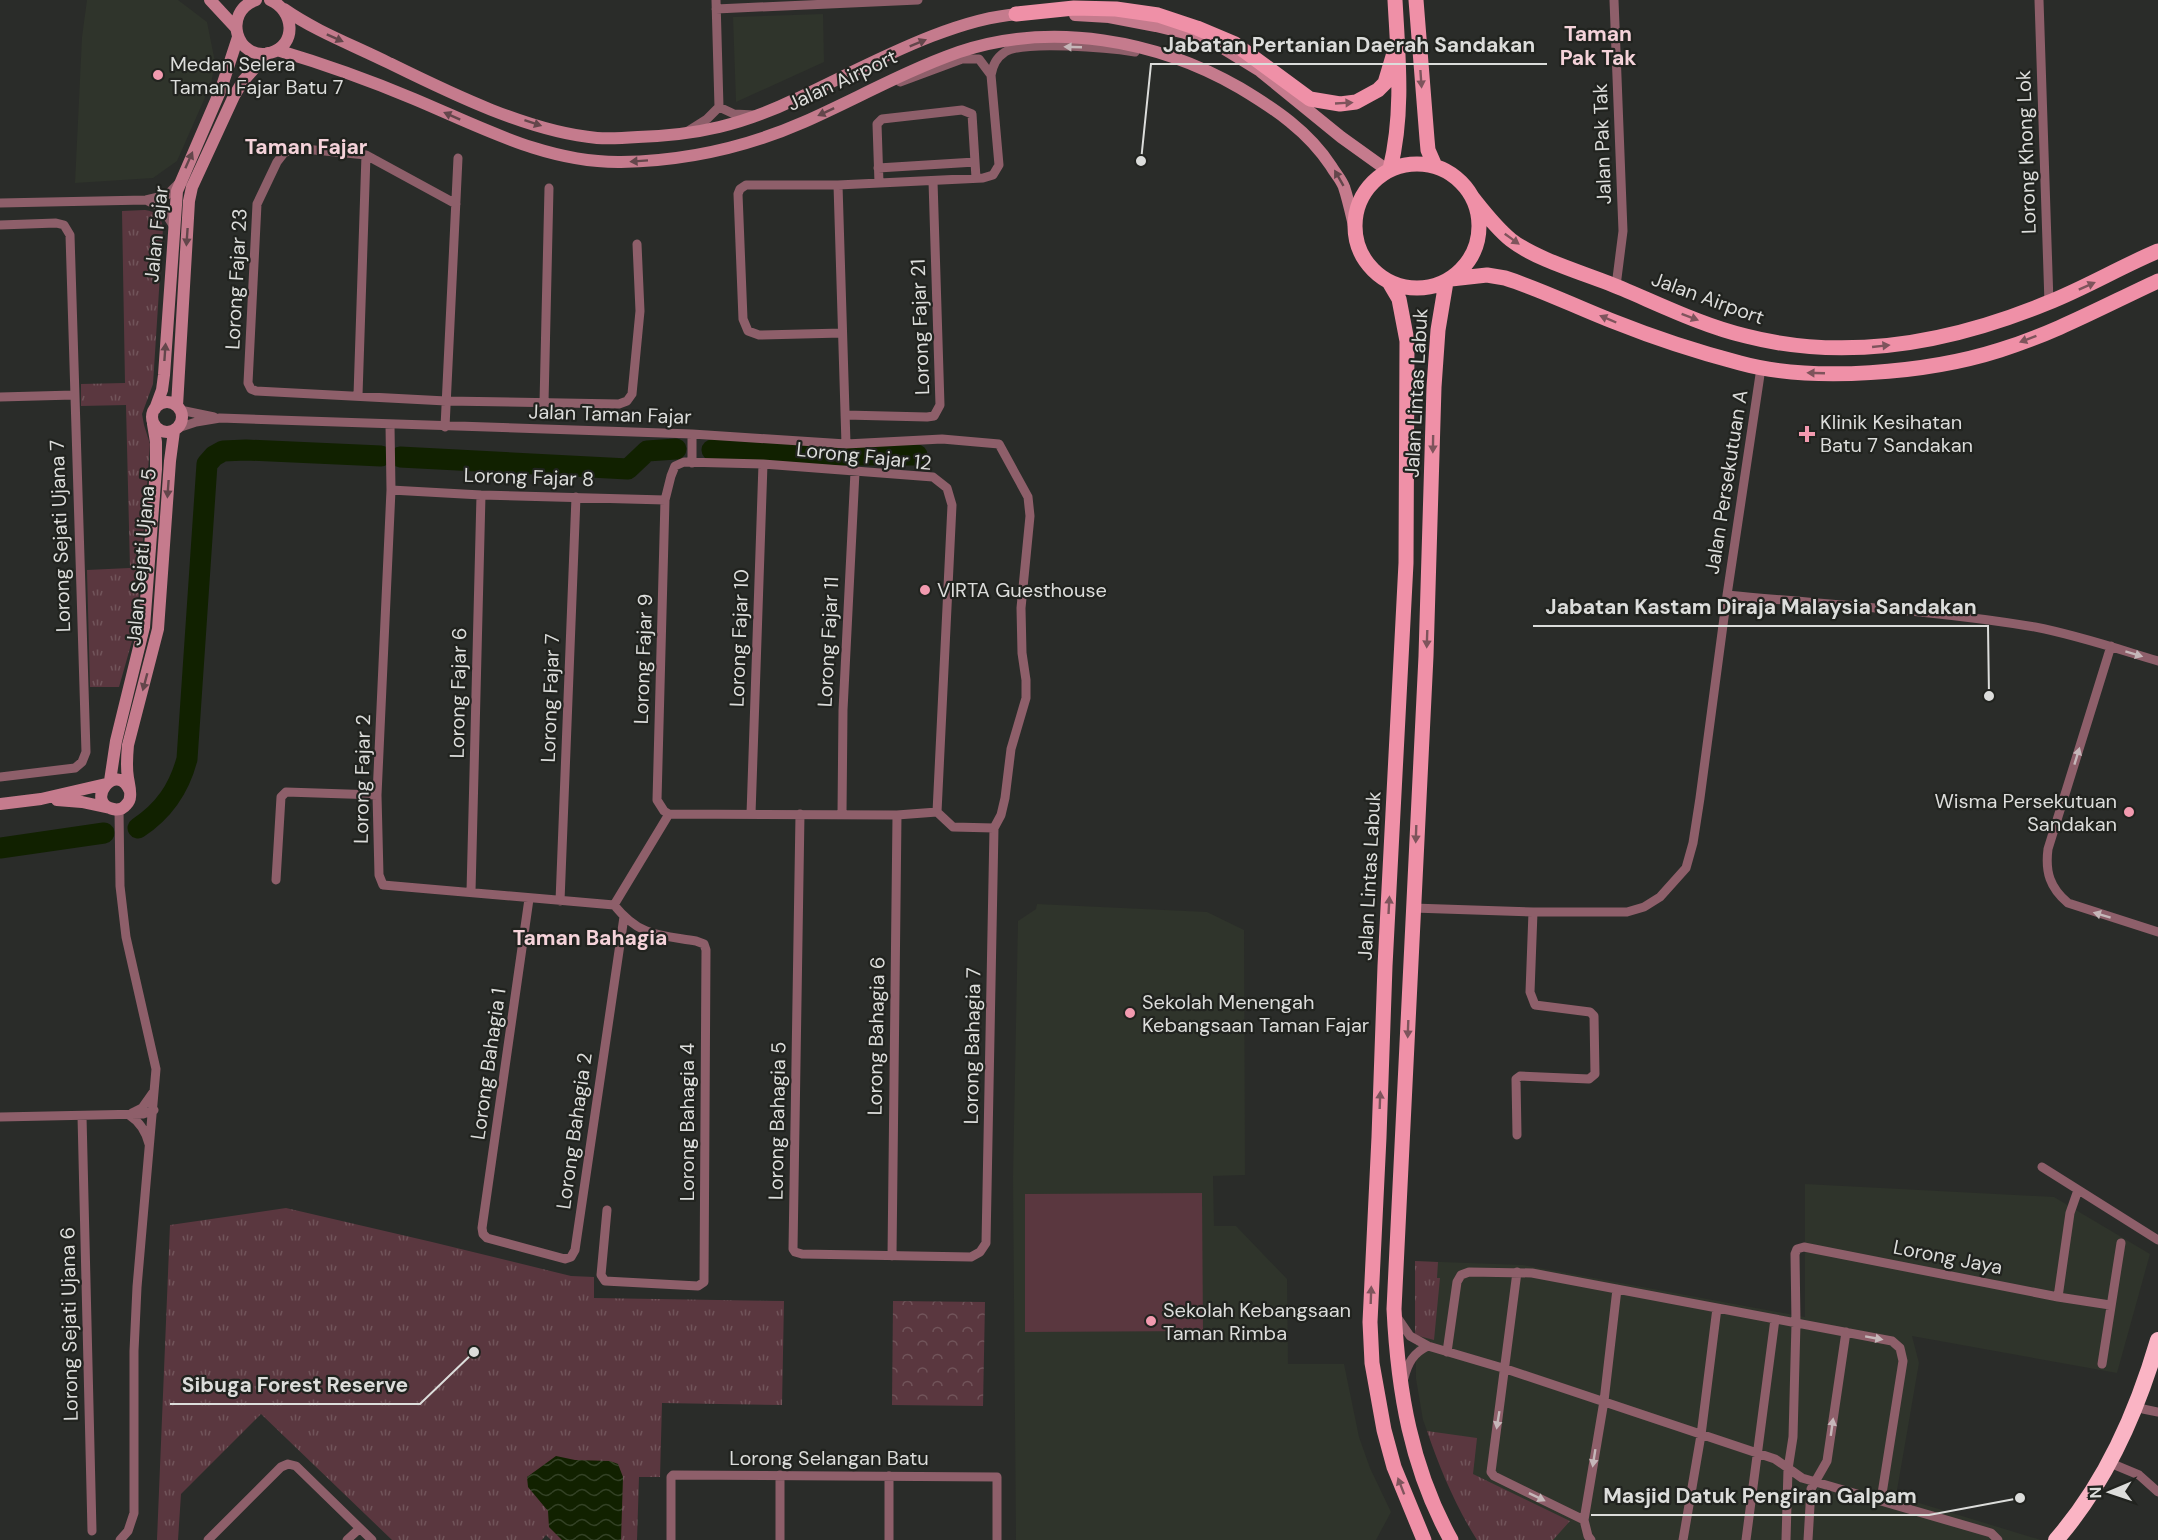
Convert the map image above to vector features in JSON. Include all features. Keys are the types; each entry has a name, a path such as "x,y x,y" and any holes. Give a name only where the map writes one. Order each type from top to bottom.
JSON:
{"highway":[{"path":"2056,1540 2113,1456 2137,1405 2158,1340"},
{"path":"2064,1540 2151,1411 2158,1366"}],"main road":[{"path":"210,0 237,32"},
{"name":"Jalan Fajar","path":"155,409 162,390 164,375 173,225 180,181 221,89 237,32 236,21 242,10 256,0"},
{"name":"Jalan Airport","path":"270,0 314,28 485,107 537,125 597,138 680,135 732,125 793,101 883,57 976,22 1017,14 1109,18 1185,33 1216,44 1260,71 1341,137 1389,169"},
{"path":"1389,169 1395,148 1399,98 1395,0"},
{"path":"1416,0 1428,150 1434,166"},
{"path":"1017,14 1074,8 1116,9 1158,15 1235,44 1310,99 1340,104 1356,102 1378,90 1385,83 1397,43"},
{"name":"Jalan Fajar","path":"178,408 189,201 192,187 243,81 289,36 289,17 284,9"},
{"name":"Jalan Airport","path":"237,32 250,51 273,52 309,59 396,91 502,137 573,159 620,162 703,154 756,141 802,123 929,63 962,51 1007,40 1063,37 1126,44 1157,51 1222,78 1287,117 1315,144 1343,184 1356,234"},
{"path":"1448,280 1464,267 1474,251 1479,224 1472,197 1456,178 1434,166 1419,164 1389,169 1372,183 1362,198 1356,216 1356,234 1361,253 1373,270 1389,282 1407,287 1425,288 1448,280 1487,275 1505,278 1676,344 1761,368 1817,374 1865,373 1946,363 2000,350 2056,329 2158,281"},
{"name":"Jalan Airport","path":"1472,197 1493,224 1512,241 1545,258 1686,316 1745,336 1775,343 1823,348 1881,347 1929,339 1991,324 2049,303 2158,251"},
{"name":"Jalan Lintas Labuk","path":"1448,280 1438,330 1434,387 1430,564 1394,1310 1400,1391 1407,1426 1440,1521 1451,1540"},
{"name":"Jalan Lintas Labuk","path":"1389,282 1399,299 1407,341 1406,563 1385,966 1370,1322 1372,1363 1384,1430 1394,1467 1424,1540"},
{"path":"168,402 178,408 182,419 176,429 164,432 156,428 152,414 155,409 158,405 168,402"},
{"name":"Jalan Sejati Ujana 5","path":"108,782 144,627 156,470 156,442 153,424"},
{"name":"Jalan Sejati Ujana 5","path":"130,790 126,760 153,651 160,609 170,461 176,429"},
{"path":"0,804 41,800 82,802 114,809 130,800 130,790 120,781 108,782 41,800"},
{"path":"108,782 103,787 101,797 103,802 114,809"}],"street":[{"path":"680,135 707,119 719,107 716,4 918,0"},
{"name":"Jalan Pak Tak","path":"1614,0 1623,231 1616,286"},
{"name":"Lorong Khong Lok","path":"2039,0 2049,303"},
{"path":"842,333 759,335 748,331 743,319 738,194 740,189 746,185 838,185 933,181 993,175 999,165 991,75 994,63 1004,53 1011,50 1035,47 1075,47 1132,51 1192,65"},
{"path":"846,102 962,59 979,59 991,75"},
{"path":"719,107 734,114 755,116"},
{"path":"879,183 876,132 877,124 882,119 963,110 972,114 976,178"},
{"name":"Lorong Fajar 23","path":"366,155 294,148 284,153 277,162 257,204 248,383 251,389 446,401 619,404 627,401 632,394 640,311 637,244"},
{"path":"358,395 366,155 456,204"},
{"path":"445,427 458,158"},
{"path":"878,168 975,162"},
{"path":"0,203 146,200 167,195 180,181"},
{"name":"Lorong Fajar 21","path":"844,415 927,417 934,416 940,405 933,181"},
{"path":"838,185 846,444"},
{"path":"543,403 549,188"},
{"path":"146,200 162,208 173,225"},
{"name":"Lorong Sejati Ujana 7","path":"0,225 56,223 64,225 70,234 86,752 82,762 75,768 0,777"},
{"name":"Jalan Persekutuan A","path":"1761,368 1727,595 1974,618 2037,628 2111,646 2158,661"},
{"path":"0,397 74,395"},
{"path":"178,408 220,418"},
{"path":"176,429 196,422 220,418"},
{"name":"Jalan Taman Fajar","path":"220,418 692,434 846,444 942,439 999,444"},
{"name":"Lorong Fajar 2","path":"390,425 391,490 377,795 379,875 383,885 614,905"},
{"path":"665,500 675,466 684,462 692,463 692,434"},
{"name":"Lorong Bahagia 7","path":"971,1257 980,1252 986,1243 994,828 1001,815 1011,750 1026,698 1021,608 1030,516 1028,497 999,444"},
{"name":"Lorong Fajar 12","path":"692,463 763,464 933,477 947,488 952,505 937,812"},
{"name":"Lorong Fajar 10","path":"751,814 763,464"},
{"name":"Lorong Fajar 11","path":"842,814 843,711 855,472"},
{"name":"Lorong Fajar 8","path":"391,490 665,500"},
{"name":"Lorong Fajar 6","path":"471,892 482,495"},
{"name":"Lorong Fajar 7","path":"560,901 576,497"},
{"name":"Lorong Fajar 9","path":"665,500 657,800 664,811 669,814"},
{"path":"1413,908 1612,913 1644,907 1660,897 1686,868 1693,843 1727,595"},
{"path":"2111,646 2048,849 2046,864 2052,885 2058,895 2068,903 2158,932"},
{"path":"276,880 281,796 286,792 377,795"},
{"path":"114,809 126,937 156,1069 135,1319 134,1513 128,1531 120,1540"},
{"path":"624,917 614,905 669,814 897,815 937,812 953,827 994,828"},
{"name":"Lorong Bahagia 5","path":"800,813 795,1252 801,1254 971,1257"},
{"name":"Lorong Bahagia 6","path":"892,1256 897,815"},
{"name":"Lorong Bahagia 1","path":"483,1234 482,1228 529,899"},
{"path":"1516,1135 1516,1079 1520,1076 1589,1079 1595,1074 1594,1016 1590,1012 1535,1005 1532,1001 1530,992 1533,912"},
{"name":"Lorong Bahagia 2","path":"483,1234 487,1238 565,1259 572,1257 575,1250 624,917"},
{"name":"Lorong Bahagia 4","path":"607,1210 602,1279 698,1286 704,1282 706,950 704,944 696,941 646,932 624,917"},
{"path":"129,1115 151,1098 156,1086"},
{"path":"0,1117 129,1115 154,1110"},
{"path":"129,1115 135,1118 144,1130 150,1147"},
{"name":"Lorong Sejati Ujana 6","path":"82,1116 92,1531"},
{"path":"2042,1167 2157,1238"},
{"path":"2078,1190 2070,1213 2058,1297 2110,1305"},
{"path":"2102,1364 2121,1243"},
{"name":"Lorong Jaya","path":"1796,1323 1795,1254 1797,1249 1804,1247 2058,1297"},
{"path":"1447,1352 1457,1282 1461,1275 1469,1272 1517,1272 1892,1341 1900,1348 1903,1361 1881,1500"},
{"path":"1517,1272 1491,1472 1494,1476 1584,1520"},
{"path":"1586,1539 1584,1520 1604,1401 1617,1289"},
{"path":"1683,1540 1701,1435 1717,1308"},
{"path":"1394,1310 1410,1336 1428,1346 1506,1369 1775,1459 1802,1478 1991,1533 1998,1540"},
{"path":"1746,1540 1775,1319"},
{"path":"1786,1540 1788,1468 1793,1437 1796,1323"},
{"path":"1809,1540 1812,1489 1827,1461 1846,1332"},
{"path":"1400,1391 1412,1357 1428,1346"},
{"path":"208,1540 281,1467 288,1464 297,1466 372,1540"},
{"path":"2115,1465 2139,1475 2158,1492"},
{"name":"Lorong Selangan Batu","path":"671,1540 671,1477 673,1475 780,1475 997,1477 997,1540"},
{"path":"780,1475 780,1540"},
{"path":"889,1476 889,1540"},
{"path":"347,1540 360,1528"}],"shaded area":[{"path":"87,0 178,0 207,22 215,62 211,84 177,161 153,178 75,183 82,37"},
{"path":"823,14 824,62 736,102 733,17"},
{"name":"Sekolah Kebangsaan Taman Rimba","path":"1037,904 1207,912 1244,930 1245,1175 1213,1176 1214,1226 1236,1226 1287,1279 1288,1364 1344,1364 1359,1437 1370,1468 1391,1512 1376,1540 1016,1540 1013,1177 1018,921 1036,909"},
{"path":"1805,1184 2054,1197 2150,1254 2117,1373 1912,1336 1919,1363 1896,1496 2041,1540 1477,1540 1437,1458 1423,1420 1416,1379 1415,1261 1523,1265 1805,1317"}],"green space":[{"path":"145,210 158,215 163,228 153,384 142,414 150,444 139,593 134,634 119,687 90,687 87,570 130,568 126,405 81,406 81,384 125,383 122,211"},
{"path":"1202,1193 1203,1331 1025,1332 1025,1194"},
{"path":"286,1208 571,1276 594,1277 594,1298 784,1301 782,1405 662,1403 660,1477 639,1477 637,1540 551,1540 546,1535 542,1540 392,1540 261,1414 181,1494 178,1540 157,1540 170,1225"},
{"path":"1415,1261 1438,1262 1437,1278 1440,1278 1434,1340 1415,1335"},
{"path":"893,1301 985,1302 983,1406 892,1405"},
{"path":"1427,1431 1477,1438 1473,1474 1570,1521 1553,1540 1477,1540 1449,1487"}],"water":[{"path":"556,1456 575,1460 610,1461 618,1464 623,1477 621,1540 562,1540 549,1527 548,1511 528,1487 527,1477"}],"waterway":[{"path":"400,457 628,469 647,451 676,449"},
{"path":"712,450 917,455"},
{"path":"138,828 163,807 175,790 187,759 207,464 223,451 381,456"},
{"path":"0,848 104,833"}],"place":[{"name":"Medan Selera Taman Fajar Batu 7","path":"158,75"},
{"name":"Jabatan Pertanian Daerah Sandakan","path":"1141,161"},
{"name":"Klinik Kesihatan Batu 7 Sandakan","path":"1807,434"},
{"name":"VIRTA Guesthouse","path":"925,590"},
{"name":"Jabatan Kastam Diraja Malaysia Sandakan","path":"1989,696"},
{"name":"Wisma Persekutuan Sandakan","path":"2129,812"},
{"name":"Sekolah Menengah Kebangsaan Taman Fajar","path":"1130,1013"},
{"name":"Sekolah Kebangsaan Taman Rimba","path":"1151,1321"},
{"name":"Sibuga Forest Reserve","path":"474,1352"},
{"name":"Masjid Datuk Pengiran Galpam","path":"2020,1498"}],"district":[{"name":"Taman Pak Tak","path":"1598,46"},
{"name":"Taman Fajar","path":"306,147"},
{"name":"Taman Bahagia","path":"590,938"}]}
